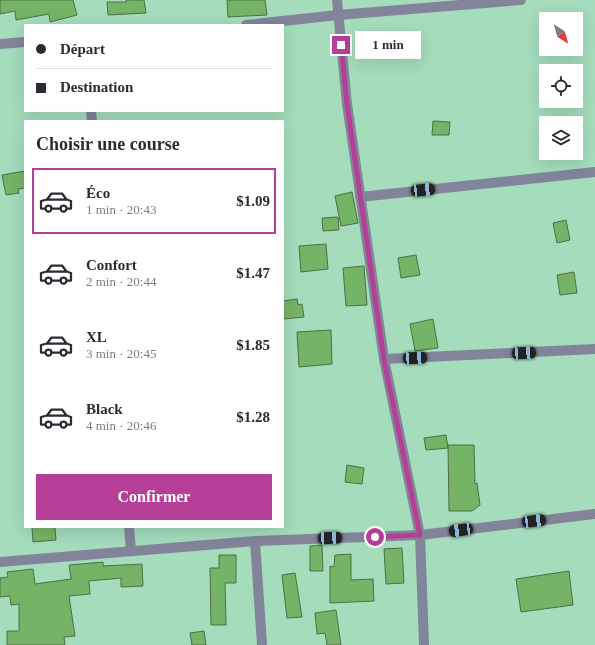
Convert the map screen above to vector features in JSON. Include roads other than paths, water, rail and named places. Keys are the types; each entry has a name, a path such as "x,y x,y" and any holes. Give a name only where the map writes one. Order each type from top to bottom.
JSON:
{"street":[{"path":"337,0 347,104 384,360 420,535 424,645"},
{"path":"255,24 338,15 521,0"},
{"path":"0,44 24,42"},
{"path":"360,197 595,172"},
{"path":"384,360 595,349"},
{"path":"0,562 131,550 255,541 420,535 595,514"},
{"path":"129,528 131,550"},
{"path":"255,541 262,645"}]}
